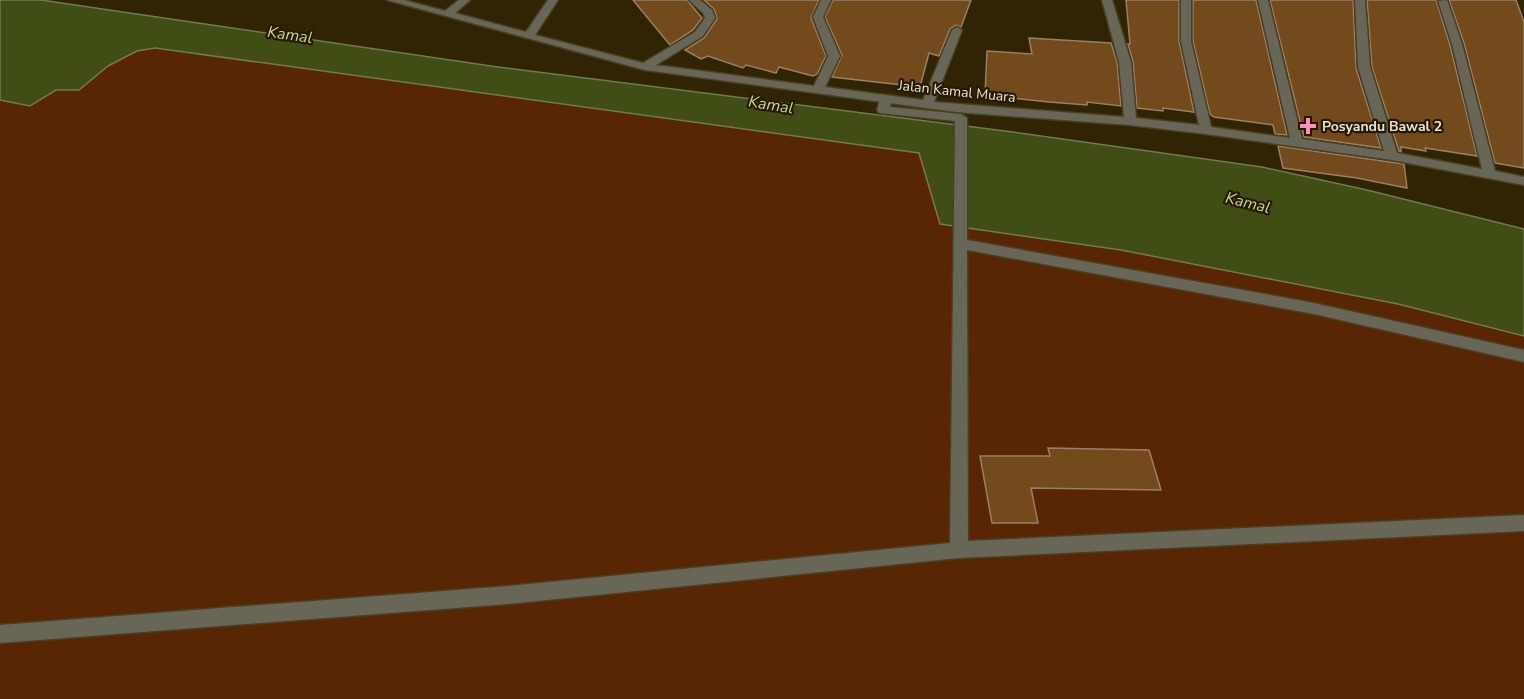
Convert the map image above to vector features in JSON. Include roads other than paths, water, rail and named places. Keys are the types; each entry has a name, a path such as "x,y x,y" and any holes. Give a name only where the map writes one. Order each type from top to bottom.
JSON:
{"street":[{"name":"Jalan Kamal Muara","path":"392,0 645,67 957,108 1130,121 1206,130 1392,156 1524,181"},
{"path":"448,14 465,0"},
{"path":"529,36 553,0"},
{"path":"645,67 699,34 710,18 708,12 694,0"},
{"path":"818,90 834,56 818,17 826,0"},
{"path":"1107,0 1125,62 1130,121"},
{"path":"1186,0 1186,41 1206,130"},
{"path":"1263,0 1297,143"},
{"path":"1360,0 1364,67 1392,156"},
{"path":"1443,1 1457,44 1489,173"},
{"path":"928,103 957,30"},
{"path":"886,99 884,110 961,118 958,550"},
{"path":"961,237 1439,334 1524,356"},
{"path":"0,634 496,596 958,550 1524,524"}],"water":[{"name":"Kamal","path":"0,0 41,0 491,66 1013,132 1262,167 1367,190 1524,229 1524,336 1398,304 1121,250 940,224 919,153 155,48 137,51 108,66 79,90 56,90 30,106 0,100"}],"place":[{"name":"Posyandu Bawal 2","path":"1308,126"}]}
